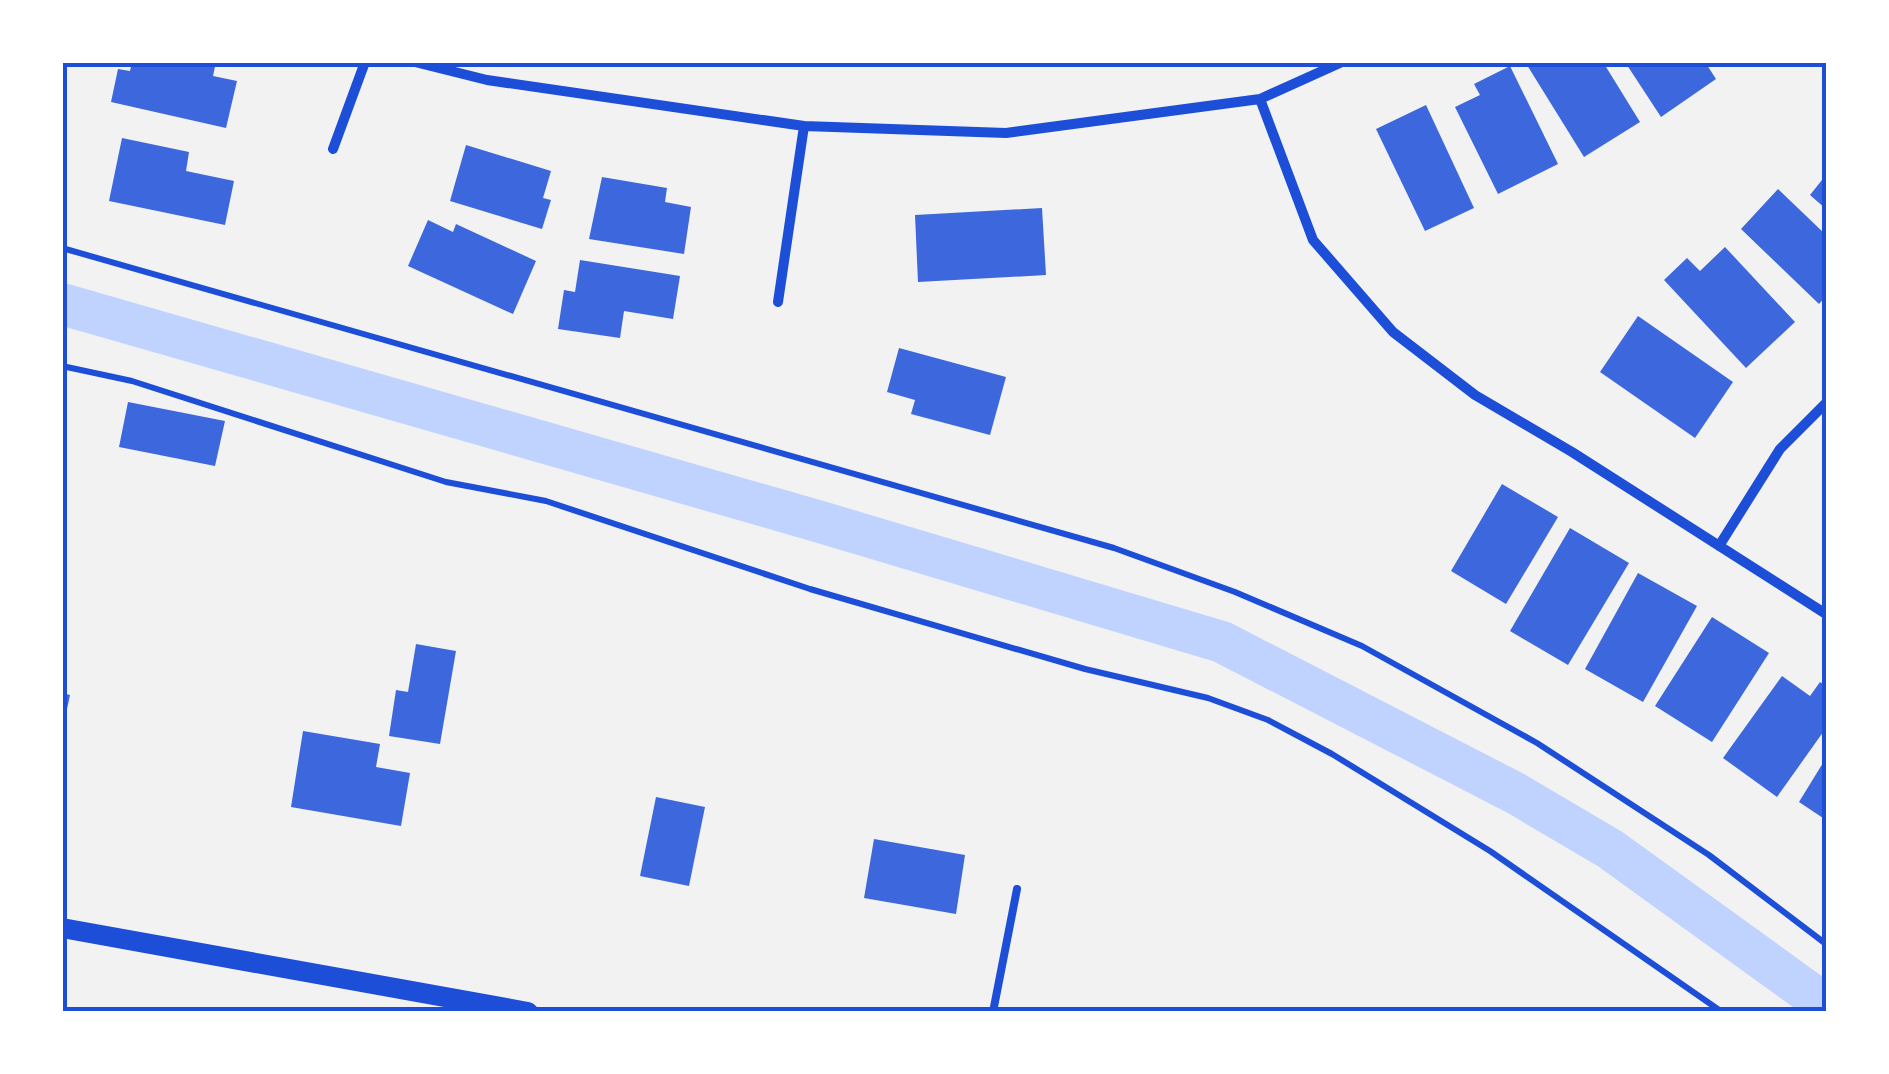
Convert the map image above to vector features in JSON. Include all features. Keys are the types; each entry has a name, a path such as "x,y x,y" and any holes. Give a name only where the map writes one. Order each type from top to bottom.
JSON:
{"main road":[{"path":"62,928 528,1012"}],"street":[{"path":"333,148 365,62"},
{"path":"415,62 486,80 804,126 1006,133 1260,99 1342,62"},
{"path":"1260,99 1313,240 1393,332 1475,395 1826,614"},
{"path":"778,302 804,126"},
{"path":"1720,546 1780,449 1826,403"}],"lane":[{"path":"993,1012 1017,889"}],"path":[{"path":"62,248 1114,548 1235,592 1362,646 1537,742 1709,855 1826,944"},
{"path":"62,366 132,381 446,482 546,502 810,590 1085,669 1208,698 1268,720 1332,754 1490,851 1722,1012"}],"building":[{"path":"132,62 216,62 213,76 237,81 226,128 111,102 118,69 130,71"},
{"path":"1603,62 1640,122 1584,157 1527,65"},
{"path":"1625,62 1705,62 1716,79 1661,117"},
{"path":"1510,66 1558,164 1498,194 1455,107 1480,95 1474,84"},
{"path":"1426,105 1474,208 1425,231 1376,129"},
{"path":"122,138 189,152 186,171 234,181 225,225 109,201"},
{"path":"466,145 551,171 543,198 551,200 542,229 450,201"},
{"path":"1826,175 1826,209 1810,195"},
{"path":"602,177 667,188 665,202 691,207 684,254 589,239"},
{"path":"1778,189 1826,235 1826,296 1819,304 1741,229"},
{"path":"1042,208 1046,275 918,282 915,215"},
{"path":"428,220 453,232 456,224 536,261 513,314 408,266"},
{"path":"1725,247 1795,322 1746,368 1664,280 1687,258 1700,271"},
{"path":"580,260 680,276 673,319 624,311 620,338 558,329 564,290 575,292"},
{"path":"1638,316 1733,382 1695,438 1600,372"},
{"path":"899,348 1006,377 990,435 911,414 915,400 887,392"},
{"path":"128,402 225,421 215,466 119,447"},
{"path":"1502,484 1558,517 1506,604 1451,571"},
{"path":"1570,528 1629,563 1568,665 1510,631"},
{"path":"1638,573 1697,606 1643,702 1585,669"},
{"path":"1712,617 1769,653 1712,742 1655,706"},
{"path":"416,644 456,651 440,744 389,736 396,690 408,692"},
{"path":"1782,676 1810,696 1820,682 1826,686 1826,728 1777,797 1723,758"},
{"path":"62,693 70,695 64,723 62,723"},
{"path":"303,731 380,744 376,767 410,773 401,826 291,807"},
{"path":"1826,758 1826,820 1799,802"},
{"path":"656,797 705,807 689,886 640,876"},
{"path":"874,839 965,855 956,914 864,898"}],"waterway":[{"path":"62,304 1222,642 1515,793 1610,849 1826,1005"}]}
